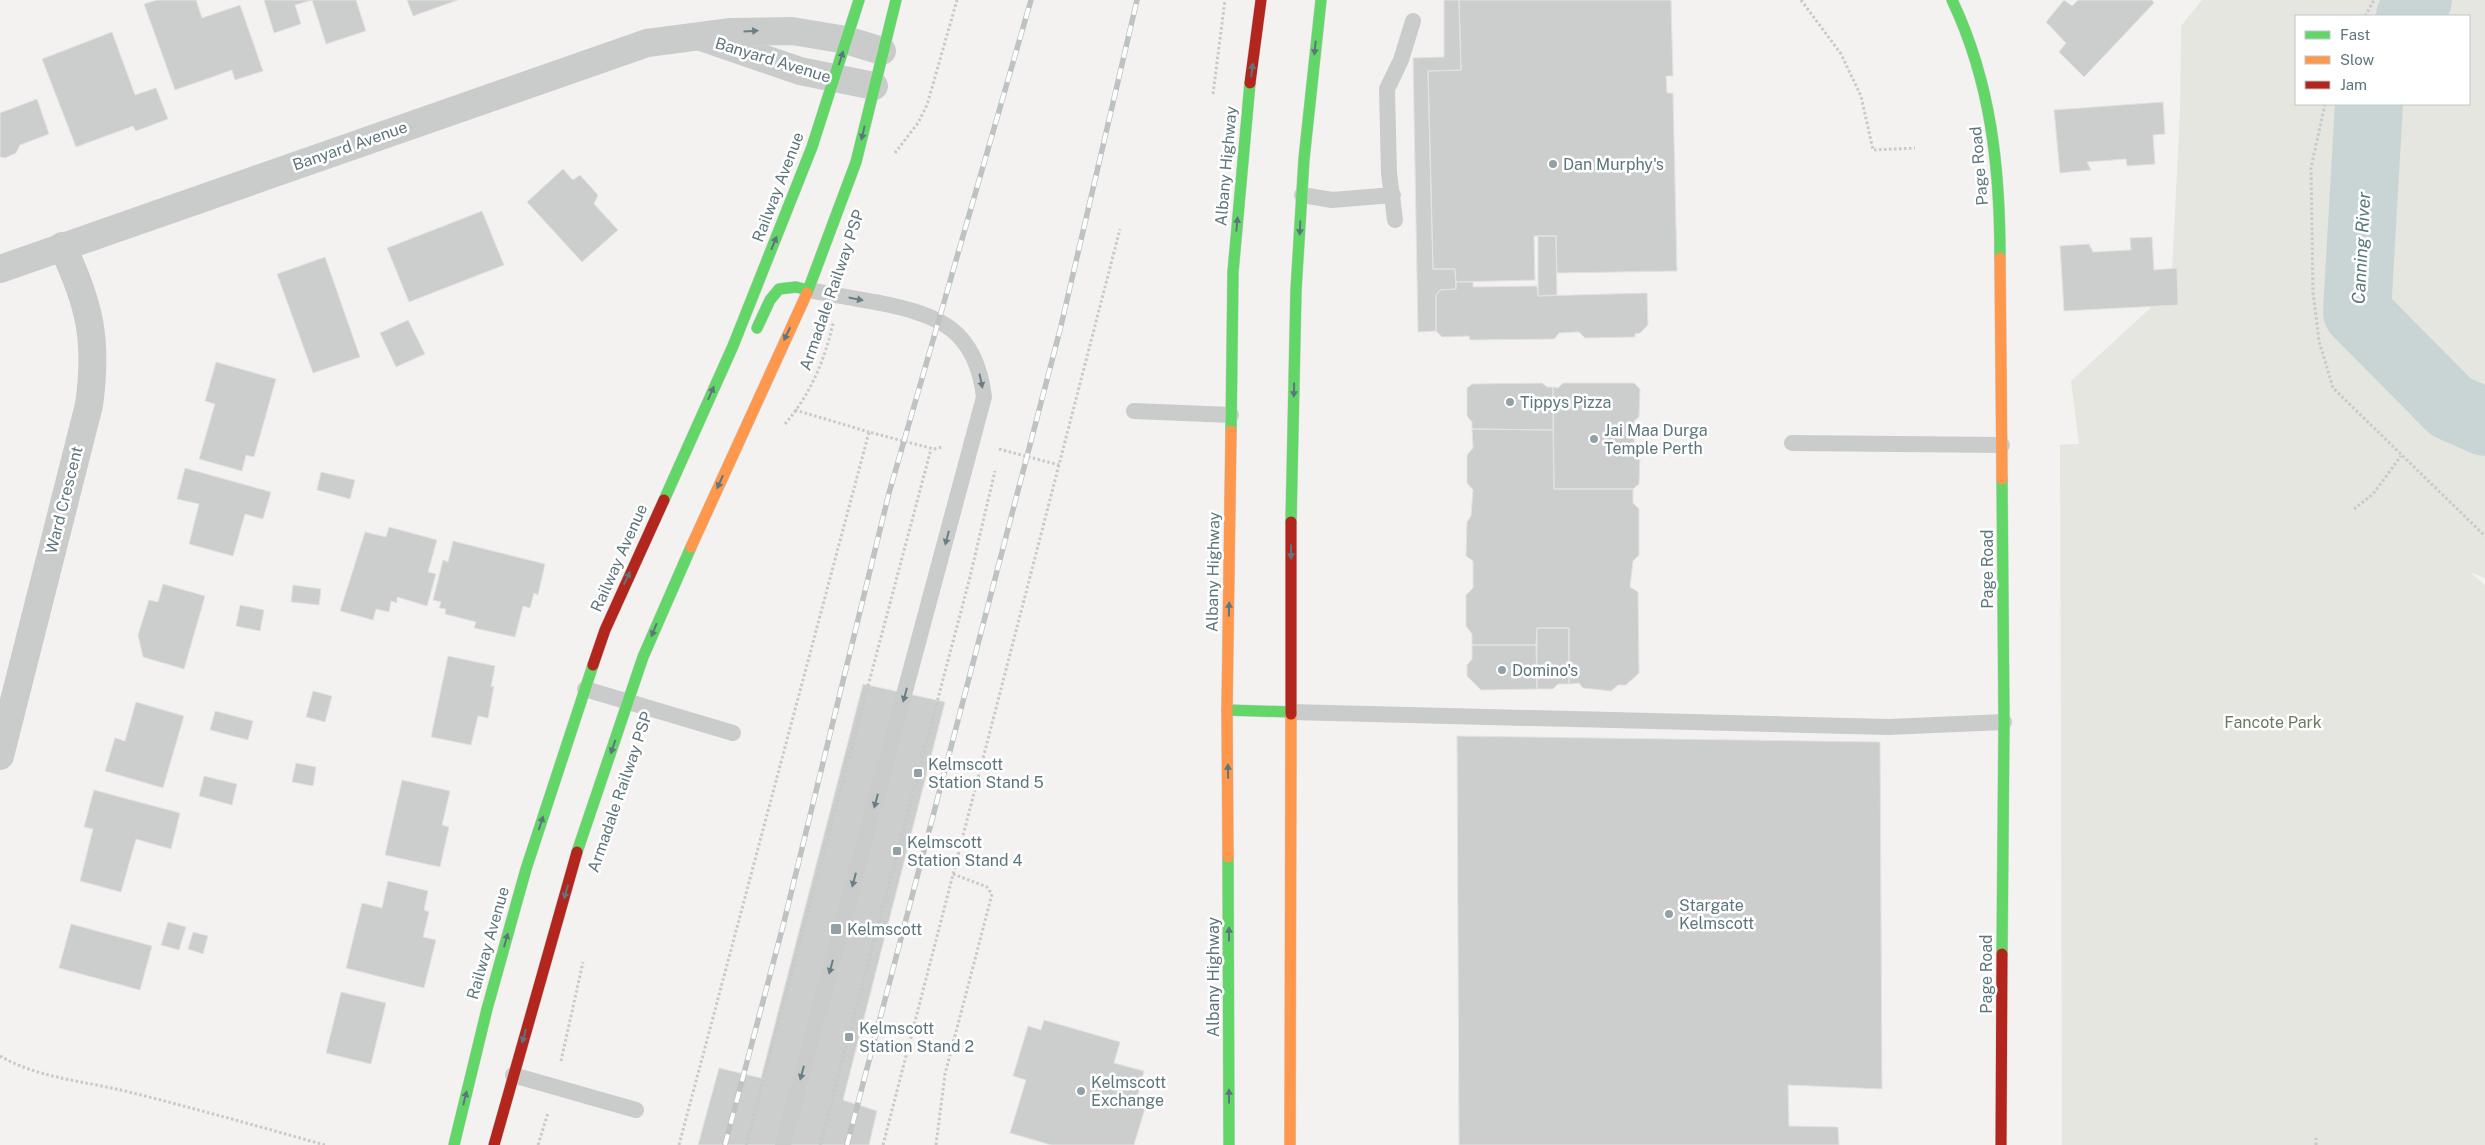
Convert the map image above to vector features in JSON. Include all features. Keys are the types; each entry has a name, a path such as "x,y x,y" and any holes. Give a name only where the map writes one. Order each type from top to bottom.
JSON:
{"main road":[{"name":"Railway Avenue","path":"454,1145 486,1009 521,888 585,689 620,593 736,337 812,147 859,0"},
{"path":"494,1145 579,845 629,701 662,610 808,290 856,162 896,0"},
{"name":"Albany Highway","path":"1229,1145 1227,710 1233,272 1246,119 1261,0"},
{"path":"1290,1145 1292,475 1296,290 1302,195 1322,0"},
{"name":"Page Road","path":"1952,0 1972,40 1988,94 1996,151 2002,313 2004,722 2001,1145"},
{"path":"753,336 772,296 781,287 792,284 808,290"},
{"path":"684,454 703,430 728,388"},
{"path":"1227,710 1291,712"}],"street":[{"name":"Banyard Avenue","path":"0,269 627,48 669,40 703,38 731,32 768,30 818,34 846,40 882,52"},
{"name":"Banyard Avenue","path":"703,38 767,61 834,79 874,86"},
{"name":"Ward Crescent","path":"0,756 89,405 93,380 92,328 88,309 80,283 62,246"}],"lane":[{"path":"1395,220 1393,195 1388,173 1388,89 1401,60 1413,21"},
{"path":"1302,195 1332,200 1393,195"},
{"path":"783,1145 984,397 977,363 967,345 955,331 939,320 912,310 808,290"},
{"path":"1134,411 1231,415"},
{"path":"1792,443 2002,444"},
{"path":"585,689 733,733"},
{"path":"1291,712 1889,727 2004,722"},
{"path":"513,1075 636,1110"}],"path":[{"path":"892,155 918,123 927,105 957,0"},
{"path":"1801,0 1841,54 1861,96 1873,150 1915,148"},
{"path":"2366,15 2374,0"},
{"path":"2325,105 2311,168 2313,292 2320,341 2333,388 2485,536"},
{"path":"883,1145 1120,229"},
{"name":"Armadale Railway PSP","path":"780,430 813,383 828,350 834,320 842,296"},
{"path":"795,410 931,449 950,445"},
{"path":"679,1145 869,432"},
{"path":"992,451 997,448 1059,465"},
{"path":"996,458 997,448"},
{"path":"746,1145 931,449"},
{"path":"2354,510 2373,494 2402,456"},
{"path":"820,1145 995,478 995,468"},
{"path":"936,1145 946,1074 992,894 987,887 953,874"},
{"path":"538,1145 556,1087 584,960"},
{"path":"0,1056 13,1064 42,1072 191,1108 325,1145"},
{"path":"2316,1138 2316,1145"}],"green space":[{"name":"Fancote Park","path":"2202,0 2485,0 2485,578 2470,572 2485,585 2485,1145 2062,1145 2060,445 2079,444 2071,381 2171,289 2180,112 2181,26"}],"building":[{"path":"157,0 196,0 202,18 240,5 263,71 235,80 232,70 175,90 144,4"},
{"path":"264,0 312,0 295,5 301,24 274,33"},
{"path":"312,0 356,0 366,31 326,44"},
{"path":"407,0 458,0 413,16"},
{"path":"1444,0 1459,0 1461,70 1428,71 1433,269 1455,269 1456,289 1440,290 1436,295 1436,331 1418,332 1413,58 1444,57"},
{"name":"Dan Murphy's","path":"1459,0 1671,0 1673,76 1666,76 1667,93 1673,93 1677,271 1557,273 1556,236 1534,236 1535,280 1456,282 1455,269 1433,269 1428,71 1461,70"},
{"path":"2064,0 2072,6 2078,0 2152,0 2154,3 2084,77 2059,52 2066,43 2046,22"},
{"path":"112,32 135,95 156,88 168,119 136,131 133,126 76,147 42,59"},
{"path":"37,99 49,134 20,145 16,153 5,158 0,157 0,113"},
{"path":"2163,102 2165,134 2153,135 2155,164 2127,166 2126,159 2087,162 2091,170 2060,173 2054,110"},
{"path":"563,169 573,180 580,175 598,195 594,204 618,230 582,262 527,202"},
{"path":"482,211 504,265 409,302 387,248"},
{"path":"1538,236 1556,236 1557,295 1538,296"},
{"path":"2152,237 2154,270 2177,268 2178,305 2064,311 2060,246 2089,244 2093,252 2131,250 2130,238"},
{"path":"325,257 360,357 313,373 277,274"},
{"path":"1456,282 1473,282 1473,287 1537,286 1538,296 1647,293 1648,325 1640,333 1635,334 1635,337 1585,338 1579,332 1559,333 1554,339 1470,340 1469,336 1442,337 1436,331 1436,295 1440,290 1456,289"},
{"path":"408,320 425,354 396,367 380,333"},
{"path":"216,362 276,379 254,457 246,455 242,471 199,459 215,404 205,401"},
{"name":"Tippys Pizza","path":"1542,383 1547,387 1553,387 1553,430 1472,429 1472,422 1467,416 1467,388 1472,384"},
{"name":"Jai Maa Durga Temple Perth","path":"1563,383 1634,383 1640,389 1639,417 1634,421 1634,448 1640,454 1639,484 1633,489 1554,489 1553,387 1558,388"},
{"path":"1472,429 1553,430 1554,489 1633,489 1633,503 1639,509 1639,555 1633,561 1630,587 1638,592 1639,673 1626,685 1618,685 1611,691 1583,688 1579,683 1569,684 1569,628 1537,628 1536,645 1472,645 1472,634 1466,626 1466,595 1473,588 1473,561 1466,556 1467,522 1471,516 1473,490 1467,483 1467,455 1473,448"},
{"path":"185,468 271,492 263,519 245,514 233,556 189,544 199,504 177,499"},
{"path":"321,472 355,480 350,499 317,490"},
{"path":"389,527 437,540 428,572 436,574 427,606 397,597 397,603 391,601 389,612 376,609 373,620 340,611 365,532 386,537"},
{"path":"453,541 545,564 538,595 534,593 530,608 523,606 515,637 474,628 476,622 445,614 446,609 439,608 441,602 433,600 443,560 448,562"},
{"path":"163,584 205,596 184,669 143,657 138,635 149,600 158,602"},
{"path":"293,585 321,589 319,605 291,602"},
{"path":"240,605 264,610 260,631 236,626"},
{"path":"1537,628 1569,628 1569,684 1558,684 1553,689 1537,689"},
{"name":"Domino's","path":"1472,645 1536,645 1537,689 1481,690 1467,676 1467,665 1472,659"},
{"path":"448,656 495,666 491,687 494,686 488,718 478,716 471,745 431,737"},
{"path":"863,684 945,702 843,1100 877,1111 869,1145 698,1145 719,1068 761,1078"},
{"path":"313,691 332,696 325,722 306,717"},
{"path":"136,702 184,716 163,788 105,771 115,738 125,741"},
{"path":"215,711 253,721 248,740 210,730"},
{"name":"Stargate Kelmscott","path":"1457,736 1880,742 1882,1089 1788,1085 1789,1126 1838,1127 1839,1145 1459,1145"},
{"path":"296,763 316,767 313,786 292,782"},
{"path":"204,776 237,784 232,805 199,796"},
{"path":"402,780 450,791 442,825 449,827 440,867 385,855"},
{"path":"94,790 180,813 171,849 136,839 121,892 80,881 93,829 84,827"},
{"path":"388,881 428,891 424,910 429,912 423,937 436,940 424,988 346,968 362,903 382,908"},
{"path":"168,922 186,927 179,950 161,945"},
{"path":"71,924 152,946 140,990 59,968"},
{"path":"193,932 208,936 203,954 188,949"},
{"path":"341,992 386,1003 371,1064 326,1053"},
{"name":"Kelmscott Exchange","path":"1044,1020 1120,1042 1114,1063 1144,1071 1136,1102 1146,1105 1134,1145 1051,1145 1010,1133 1026,1080 1013,1076 1028,1026 1041,1030"}],"waterway":[{"name":"Canning River","path":"2410,15 2418,0"},
{"name":"Canning River","path":"2369,105 2357,312 2451,407 2485,422"}],"railway":[{"path":"725,1145 784,922 889,493 1031,0"},
{"path":"847,1145 1060,330 1137,0"}],"traffic: fast":[{"path":"664,500 733,346 812,147 859,0"},
{"path":"807,293 856,162 896,0"},
{"path":"1291,522 1296,290 1304,159 1321,0"},
{"path":"1952,0 1976,62 1991,126 1998,191 2000,258"},
{"path":"1231,431 1233,272 1250,83"},
{"path":"757,328 770,300 779,289 796,287 808,290"},
{"path":"2002,479 2004,722 2002,954"},
{"path":"577,852 643,657 691,547"},
{"path":"454,1145 487,1009 526,869 593,665"},
{"path":"1227,710 1291,712"},
{"path":"1228,857 1229,1145"}],"traffic: slow":[{"path":"2000,258 2002,479"},
{"path":"691,547 807,293"},
{"path":"1228,857 1227,710 1231,431"},
{"path":"1290,1145 1291,714"}],"traffic: jam":[{"path":"1250,83 1261,0"},
{"path":"593,665 605,630 664,500"},
{"path":"1291,522 1291,714"},
{"path":"494,1145 577,852"},
{"path":"2001,1145 2002,954"}],"place":[{"name":"Dan Murphy's","path":"1553,164"},
{"name":"Tippys Pizza","path":"1510,402"},
{"name":"Jai Maa Durga Temple Perth","path":"1594,439"},
{"name":"Domino's","path":"1502,670"},
{"name":"Kelmscott Station Stand 5","path":"918,773"},
{"name":"Kelmscott Station Stand 4","path":"897,851"},
{"name":"Stargate Kelmscott","path":"1669,914"},
{"name":"Kelmscott","path":"836,929"},
{"name":"Kelmscott Station Stand 2","path":"849,1037"},
{"name":"Kelmscott Exchange","path":"1081,1091"}]}
